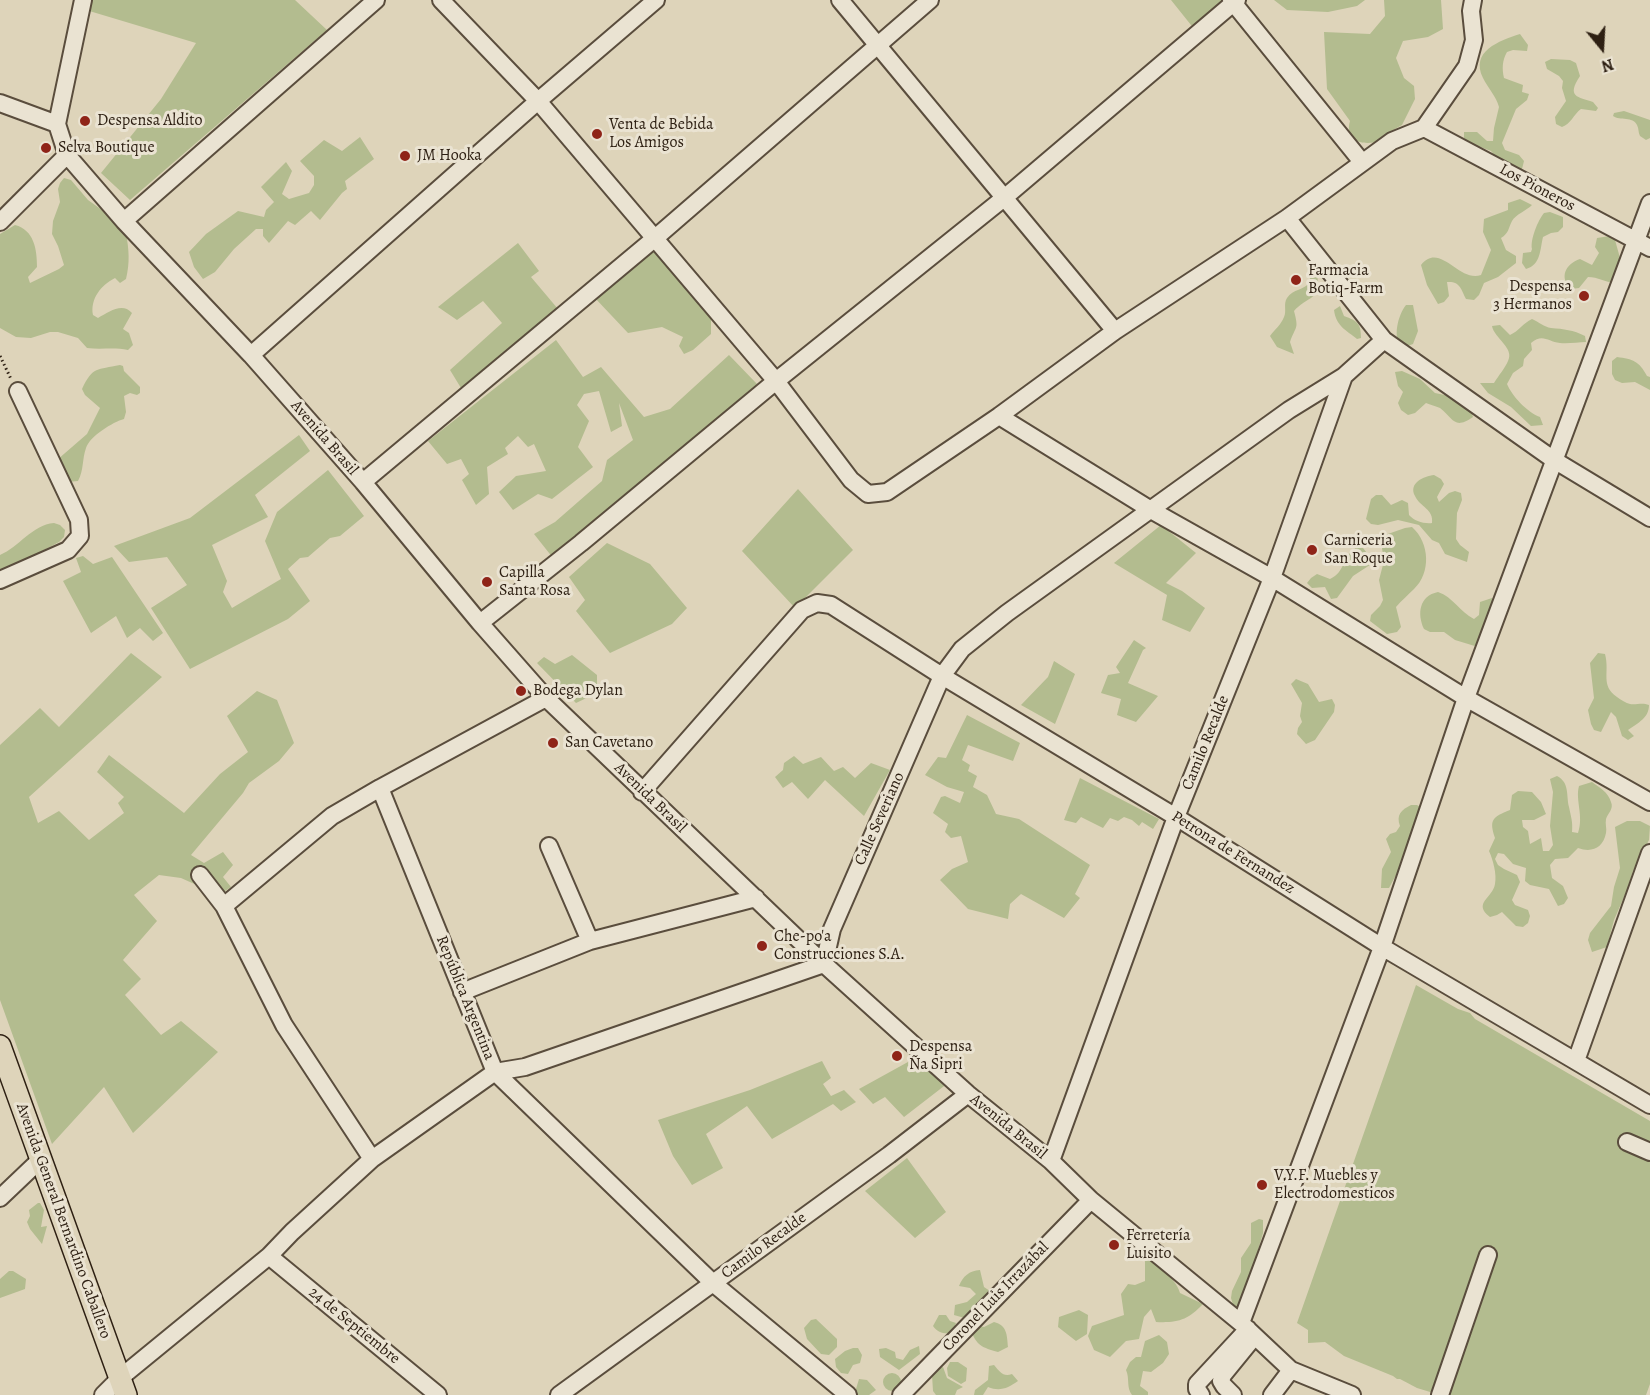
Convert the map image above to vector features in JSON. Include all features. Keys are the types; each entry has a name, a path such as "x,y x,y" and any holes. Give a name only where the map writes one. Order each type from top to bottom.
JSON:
{"main road":[{"name":"Avenida General Bernardino Caballero","path":"0,1046 123,1387"}],"street":[{"path":"0,103 57,124 83,0"},
{"path":"124,221 376,0"},
{"path":"441,0 538,101 776,381 851,480 868,494 887,492 999,416 1115,331 1287,218 1392,141 1424,128 1467,66 1474,40 1471,11 1473,0"},
{"path":"251,355 538,101 656,0"},
{"path":"840,0 1115,331"},
{"path":"363,482 654,239 930,0"},
{"path":"480,623 1004,198 1234,1 1362,162"},
{"name":"Avenida Brasil","path":"57,124 67,155 124,221 251,355 363,482 480,623 546,698 824,964 968,1095 1051,1161 1091,1200 1248,1330 1291,1370 1352,1395"},
{"name":"Los Pioneros","path":"1424,128 1644,244"},
{"path":"0,222 67,155"},
{"path":"1233,1395 1221,1381 1223,1375 1248,1330 1466,698 1554,460 1644,244 1650,203"},
{"path":"1287,218 1384,340 1554,460 1650,518"},
{"name":"Camilo Recalde","path":"1051,1161 1176,817 1272,578 1344,375 1384,340"},
{"name":"Calle Severiano","path":"824,964 832,929 942,676 962,649 1007,613 1288,410 1344,375"},
{"path":"0,580 68,550 80,536 80,519 18,391"},
{"path":"999,416 1151,510 1272,578 1466,698 1650,802"},
{"name":"Petrona de Fernandez","path":"642,792 802,610 817,603 831,605 942,676 1176,817 1382,947 1650,1106"},
{"path":"224,906 332,816 546,698"},
{"name":"República Argentina","path":"380,788 495,1071 713,1282 848,1395"},
{"path":"549,846 590,941"},
{"path":"1576,1061 1650,853"},
{"path":"200,875 224,906 284,1025 372,1159"},
{"path":"462,992 590,941 756,898"},
{"path":"103,1395 123,1387 269,1256 372,1159 495,1071 525,1067 824,964"},
{"name":"Camilo Recalde","path":"559,1395 890,1155 968,1095"},
{"path":"1627,1142 1650,1152"},
{"path":"0,1198 41,1159"},
{"name":"Coronel Luis Irrazábal","path":"901,1395 1091,1200"},
{"path":"1440,1395 1488,1255"},
{"name":"24 de Septiembre","path":"269,1256 438,1395"},
{"path":"1201,1395 1197,1384 1248,1330"},
{"path":"1272,1395 1291,1370"}],"path":[{"path":"0,356 18,391"}],"green space":[{"path":"89,0 295,0 327,30 130,200 101,173 161,99 196,43 86,10"},
{"path":"1171,0 1231,0 1195,30"},
{"path":"1274,0 1365,0 1357,6 1328,12 1287,10"},
{"path":"1384,0 1441,0 1443,29 1428,37 1403,41 1396,58 1404,78 1414,86 1415,99 1402,125 1384,135 1380,141 1368,143 1353,138 1350,134 1350,121 1327,89 1324,32 1370,34 1385,16"},
{"path":"1520,34 1528,45 1527,51 1507,52 1503,68 1504,78 1523,85 1522,92 1529,94 1527,100 1516,109 1502,143 1505,150 1519,155 1524,161 1522,169 1516,171 1499,161 1491,151 1470,143 1464,138 1464,132 1477,132 1487,141 1493,141 1499,107 1483,78 1480,61 1489,48"},
{"path":"1551,59 1570,60 1576,63 1580,76 1574,92 1579,97 1593,102 1598,108 1596,111 1581,109 1568,124 1562,127 1556,124 1555,117 1566,101 1562,88 1563,81 1547,69 1545,62"},
{"path":"1624,111 1650,120 1650,138 1646,140 1640,136 1633,120 1613,116 1614,113"},
{"path":"360,137 374,159 345,181 347,189 320,220 311,211 295,225 288,221 269,243 263,236 263,229 256,229 234,249 215,272 203,279 194,267 189,252 206,234 238,211 264,217 266,210 274,202 261,187 286,162 292,171 282,194 289,199 309,193 314,185 314,176 300,161 324,140 342,151"},
{"path":"64,178 71,180 88,200 109,215 120,230 126,234 129,256 126,279 120,283 115,278 105,284 93,303 93,315 98,318 120,308 132,313 123,329 129,333 133,345 128,350 87,348 78,338 58,332 31,338 16,337 0,328 0,234 15,225 30,236 35,247 37,267 28,277 30,283 64,265 52,234 53,221 60,202 58,189"},
{"path":"1520,199 1532,205 1514,219 1507,233 1501,238 1506,250 1516,256 1516,263 1498,277 1484,283 1474,300 1466,299 1457,284 1447,282 1449,296 1444,302 1438,304 1427,285 1421,265 1428,259 1435,258 1473,276 1481,275 1491,250 1483,232 1484,219 1508,210 1508,203"},
{"path":"1550,212 1563,217 1563,227 1558,232 1543,237 1535,264 1526,269 1522,263 1523,253 1531,252 1537,225 1544,213"},
{"path":"1610,236 1615,240 1622,265 1615,283 1588,277 1579,288 1571,289 1565,280 1567,268 1580,259 1592,265 1599,253 1595,247 1597,238"},
{"path":"518,243 539,271 531,277 558,309 461,388 450,370 502,323 483,301 457,320 438,307"},
{"path":"650,246 711,318 711,334 693,350 684,354 679,346 683,337 662,327 628,333 594,297"},
{"path":"1310,263 1317,276 1318,289 1312,297 1294,311 1297,325 1290,342 1294,354 1277,347 1270,336 1283,320 1287,298 1311,282 1307,269"},
{"path":"1406,305 1413,305 1418,331 1413,344 1402,348 1397,338 1397,326"},
{"path":"1340,306 1344,316 1358,324 1361,338 1357,339 1339,324 1334,310"},
{"path":"1532,319 1548,327 1581,334 1585,336 1586,342 1560,343 1542,338 1531,343 1532,350 1524,359 1523,366 1513,373 1507,384 1520,403 1540,417 1543,425 1531,426 1511,407 1488,393 1480,383 1494,383 1508,361 1507,347 1496,335 1492,326 1500,325 1510,335"},
{"path":"556,340 583,377 601,367 644,417 670,409 729,355 757,384 553,558 534,534 555,522 602,481 607,460 633,440 619,403 622,426 611,432 599,391 584,394 577,405 589,421 578,447 593,467 552,499 538,494 513,510 499,492 516,476 546,471 534,444 528,447 518,436 505,448 508,454 487,467 489,494 476,505 462,480 469,474 461,459 447,464 428,441"},
{"path":"1617,357 1631,360 1641,367 1650,377 1650,390 1635,382 1622,383 1615,380 1612,374 1612,361"},
{"path":"120,365 140,387 140,393 137,395 130,393 124,396 126,412 124,419 108,426 88,443 78,481 68,482 57,460 87,434 100,408 85,395 82,389 89,376 96,370"},
{"path":"1402,371 1420,379 1435,393 1454,397 1471,410 1473,417 1458,423 1440,408 1426,403 1415,413 1408,415 1401,410 1398,403 1403,392 1398,386 1395,372"},
{"path":"299,435 310,451 255,495 268,517 212,545 227,581 223,592 232,608 281,579 265,541 277,512 328,470 364,516 340,536 330,538 308,557 300,558 288,569 310,601 288,619 190,669 151,608 187,585 167,557 129,562 114,546 190,518"},
{"path":"1434,475 1444,484 1437,497 1439,502 1449,493 1455,491 1461,493 1462,500 1457,513 1456,539 1469,552 1467,562 1445,554 1439,543 1432,540 1419,525 1398,520 1378,525 1371,524 1366,519 1371,499 1376,495 1382,495 1391,505 1402,500 1408,503 1411,517 1419,522 1432,523 1431,514 1417,500 1413,491 1418,481"},
{"path":"798,489 853,550 795,608 742,551"},
{"path":"54,523 65,530 64,537 59,542 0,574 0,555 32,532"},
{"path":"1161,525 1196,553 1166,583 1182,591 1205,608 1190,632 1162,620 1167,595 1114,563"},
{"path":"1412,527 1425,549 1426,567 1420,582 1396,607 1401,627 1397,632 1387,634 1370,621 1371,615 1383,600 1379,580 1384,561 1382,548 1385,535"},
{"path":"607,543 650,564 687,608 672,624 610,653 576,611 585,600 569,577"},
{"path":"1356,548 1363,548 1373,556 1373,563 1353,576 1337,598 1331,599 1325,587 1312,588 1307,583 1317,574 1330,579 1335,576"},
{"path":"83,556 93,564 112,557 163,633 153,641 140,628 127,638 116,616 91,633 63,581 81,572 76,558"},
{"path":"1438,592 1448,597 1474,619 1479,615 1480,602 1492,598 1496,604 1478,647 1455,640 1444,632 1430,632 1424,629 1421,606 1427,597"},
{"path":"1134,640 1146,648 1128,683 1158,696 1136,722 1117,715 1121,699 1101,693 1108,675 1120,673 1116,667"},
{"path":"131,653 162,677 29,797 38,823 59,811 89,840 124,813 118,803 124,797 97,772 109,755 184,813 220,774 248,752 227,716 257,691 277,700 294,743 279,761 249,783 191,855 204,863 223,852 233,865 223,877 231,887 219,895 181,878 159,875 134,895 157,921 123,960 141,979 125,995 161,1035 181,1021 218,1052 133,1133 104,1087 52,1144 0,1000 0,745 40,708 59,727"},
{"path":"1598,653 1605,654 1607,683 1612,692 1628,704 1649,705 1645,717 1628,730 1634,736 1628,740 1622,736 1616,717 1611,712 1601,732 1594,730 1591,724 1588,710 1594,698 1590,663"},
{"path":"572,655 597,675 597,693 576,703 537,663 544,657 555,664"},
{"path":"1054,661 1075,674 1055,724 1021,705 1048,677"},
{"path":"1296,679 1308,684 1319,702 1332,699 1335,705 1334,712 1315,740 1306,744 1297,734 1302,722 1300,716 1302,703 1291,684"},
{"path":"967,715 1020,743 1013,761 968,745 962,760 970,765 968,771 977,776 973,787 987,795 996,814 1019,819 1090,865 1075,894 1080,898 1064,918 1021,894 1010,904 1008,919 968,909 940,880 952,869 968,862 961,836 951,838 945,832 948,824 933,813 941,797 945,796 960,803 964,792 947,787 925,775 938,757 946,758"},
{"path":"794,756 803,764 821,757 834,771 843,767 855,778 871,763 890,770 864,816 825,780 808,799 792,782 783,788 775,777 783,770 784,763"},
{"path":"1557,776 1566,786 1572,832 1578,833 1580,827 1579,786 1592,782 1608,795 1612,807 1606,819 1605,838 1596,848 1588,850 1578,848 1568,858 1555,859 1550,865 1552,878 1563,886 1568,898 1564,904 1558,906 1549,889 1530,885 1525,881 1526,868 1513,864 1504,854 1498,853 1495,859 1498,865 1517,875 1520,882 1512,900 1515,905 1528,910 1530,916 1528,923 1523,927 1516,926 1502,912 1490,917 1485,912 1483,904 1493,889 1495,880 1489,851 1495,838 1492,823 1496,817 1510,810 1512,795 1518,791 1532,792 1541,802 1546,814 1534,820 1522,820 1523,827 1528,831 1530,844 1541,838 1543,851 1549,851 1553,845 1550,826 1553,792 1550,779"},
{"path":"1080,778 1159,819 1153,829 1142,822 1139,826 1124,817 1118,821 1110,818 1103,828 1081,817 1076,823 1064,820"},
{"path":"1411,805 1422,808 1402,864 1389,888 1381,888 1382,869 1391,852 1386,839 1400,826 1400,813"},
{"path":"1627,821 1640,821 1650,826 1649,840 1633,871 1614,920 1607,947 1592,952 1588,940 1590,933 1611,906 1620,868 1615,827"},
{"path":"1416,985 1458,1009 1470,1013 1475,1019 1650,1121 1650,1384 1646,1395 1440,1395 1417,1388 1344,1356 1325,1342 1308,1343 1308,1330 1297,1323"},
{"path":"917,1057 948,1083 904,1117 885,1097 873,1104 859,1089"},
{"path":"822,1061 831,1078 823,1084 831,1096 844,1090 856,1102 841,1111 833,1104 772,1139 747,1106 706,1134 723,1168 692,1185 673,1156 658,1120 750,1090"},
{"path":"907,1158 946,1212 915,1238 865,1191"},
{"path":"38,1203 44,1210 41,1227 47,1226 42,1244 27,1222 30,1216 29,1210"},
{"path":"1259,1219 1263,1220 1263,1233 1240,1311 1234,1308 1231,1298 1232,1291 1241,1272 1241,1258 1251,1243 1251,1223"},
{"path":"1153,1257 1166,1267 1180,1293 1203,1304 1187,1317 1171,1322 1156,1322 1151,1309 1144,1317 1139,1339 1126,1341 1110,1357 1094,1350 1088,1336 1092,1326 1124,1315 1121,1294 1128,1284 1135,1285 1145,1281 1145,1258"},
{"path":"980,1270 984,1287 993,1293 968,1319 954,1315 955,1305 967,1302 976,1294 970,1288 959,1286 961,1282 970,1273"},
{"path":"9,1271 26,1279 25,1289 0,1298 0,1279"},
{"path":"1079,1310 1088,1315 1087,1334 1076,1341 1058,1327 1059,1317"},
{"path":"939,1315 946,1315 950,1321 956,1323 952,1333 941,1332 933,1326"},
{"path":"816,1319 837,1339 837,1347 829,1355 821,1354 807,1339 804,1328 811,1320"},
{"path":"994,1322 1002,1325 1007,1338 1008,1347 998,1352 980,1345 971,1329 976,1325 984,1327"},
{"path":"1159,1335 1167,1342 1169,1354 1163,1363 1151,1372 1143,1371 1140,1386 1148,1392 1148,1395 1132,1395 1126,1370 1130,1362 1136,1357 1141,1357 1145,1341"},
{"path":"919,1346 920,1354 899,1370 880,1357 879,1349 886,1348 895,1352 896,1358 903,1360 910,1350"},
{"path":"853,1348 858,1348 862,1355 860,1363 853,1365 848,1374 841,1373 836,1367 835,1359"},
{"path":"950,1362 958,1362 967,1368 966,1381 961,1384 948,1376 947,1368"},
{"path":"994,1365 1006,1375 1012,1374 1018,1381 1004,1388 988,1387 983,1395 974,1395 975,1390 988,1380 989,1366"},
{"path":"943,1367 947,1378 963,1387 957,1390 955,1395 936,1395 933,1391 932,1375 936,1369"},
{"path":"892,1373 898,1376 901,1382 898,1388 892,1391 886,1388 883,1382 886,1376"},
{"path":"859,1379 867,1380 876,1390 869,1395 852,1395"}],"place":[{"name":"Despensa Aldito","path":"85,121"},
{"name":"Venta de Bebida Los Amigos","path":"597,134"},
{"name":"Selva Boutique","path":"46,148"},
{"name":"JM Hooka","path":"405,156"},
{"name":"Farmacia Botiq-Farm","path":"1296,280"},
{"name":"Despensa 3 Hermanos","path":"1584,296"},
{"name":"Carniceria San Roque","path":"1312,550"},
{"name":"Capilla Santa Rosa","path":"487,582"},
{"name":"Bodega Dylan","path":"521,691"},
{"name":"San Cavetano","path":"553,743"},
{"name":"Che-po'a Construcciones S.A.","path":"762,946"},
{"name":"Despensa Ña Sipri","path":"897,1056"},
{"name":"V.Y.F. Muebles y Electrodomesticos","path":"1262,1185"},
{"name":"Ferretería Luisito","path":"1114,1245"}]}
